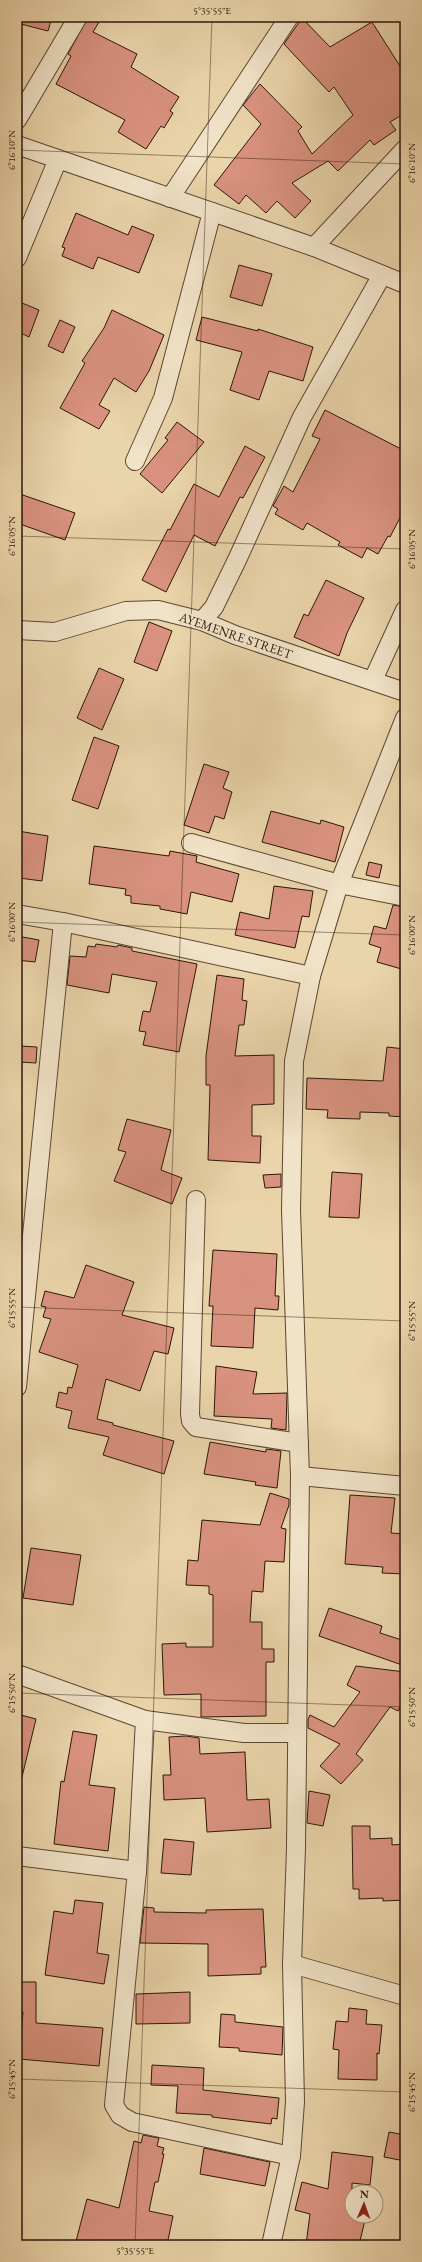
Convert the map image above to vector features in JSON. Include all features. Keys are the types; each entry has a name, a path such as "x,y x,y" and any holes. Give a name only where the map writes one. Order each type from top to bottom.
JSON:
{"street":[{"path":"17,120 78,17"},
{"path":"170,198 289,17"},
{"path":"17,145 314,247 405,284"},
{"path":"314,247 405,150"},
{"path":"17,258 58,159"},
{"path":"135,461 163,398 212,212"},
{"path":"202,621 214,606 237,560 302,417 382,275"},
{"name":"AYEMENRE STREET","path":"17,630 55,632 126,611 158,610 202,621 235,635 373,680 405,692"},
{"path":"373,680 405,610"},
{"path":"271,2245 291,2156 295,2102 292,1964 297,1734 300,1476 290,1210 294,1061 311,976 339,884 405,718"},
{"path":"191,843 339,884 405,897"},
{"path":"17,914 63,922 311,976"},
{"path":"17,1387 63,922"},
{"path":"196,1200 191,1422 196,1427 299,1443"},
{"path":"300,1476 405,1486"},
{"path":"17,1674 145,1720 244,1733 297,1734"},
{"path":"145,1720 137,1872 114,2105 120,2115 132,2122 291,2156"},
{"path":"17,1856 137,1872"},
{"path":"292,1964 405,1996"}],"building":[{"path":"17,17 52,17 48,31 17,23"},
{"path":"88,17 102,17 93,32 137,54 131,67 179,97 170,111 173,113 164,128 161,126 146,149 118,132 125,120 56,84 71,56 68,54"},
{"path":"302,18 330,47 372,22 405,74 405,113 390,122 396,130 374,145 370,140 338,171 328,161 292,183 311,201 295,218 277,201 266,213 246,195 239,204 214,185 261,124 243,105 260,84 302,127 298,131 312,154 353,115 334,87 329,92 284,44"},
{"path":"76,213 128,235 132,226 154,235 139,273 98,257 93,269 62,256 65,248 62,247"},
{"path":"239,265 272,274 262,306 230,297"},
{"path":"22,303 39,310 29,337 17,331 17,314"},
{"path":"112,310 164,335 149,371 136,392 114,378 99,405 110,411 99,429 60,408 85,363 82,361 104,328"},
{"path":"202,317 258,331 258,329 313,347 303,381 269,371 259,400 230,390 242,352 196,340"},
{"path":"60,320 75,327 63,353 48,346"},
{"path":"325,410 405,451 405,508 390,537 388,536 378,554 367,548 362,558 338,545 340,542 307,523 303,530 275,514 278,509 273,506 284,486 293,492 320,439 312,436"},
{"path":"177,422 204,442 162,493 140,474 168,440 165,438"},
{"path":"245,446 265,457 243,498 240,497 215,546 194,535 166,592 142,580 168,529 170,530 194,484 219,497"},
{"path":"17,493 75,513 65,540 17,523"},
{"path":"326,580 364,598 347,633 339,656 294,637 304,614 308,616"},
{"path":"149,622 172,631 157,671 134,662"},
{"path":"99,668 124,679 102,730 77,718"},
{"path":"94,737 119,746 98,809 72,800"},
{"path":"204,764 229,772 223,788 232,792 224,819 215,816 209,833 184,825"},
{"path":"271,811 320,824 321,820 344,827 335,862 262,842"},
{"path":"18,831 48,836 42,881 19,878 20,870 17,870"},
{"path":"94,846 169,856 170,851 197,856 196,862 239,874 232,902 191,892 187,914 160,909 160,906 131,903 131,896 125,895 126,889 89,884"},
{"path":"369,862 382,865 379,878 366,875"},
{"path":"274,886 313,891 309,917 302,916 295,948 235,935 240,912 269,919"},
{"path":"393,905 405,907 405,970 377,962 381,948 369,944 374,926 386,929"},
{"path":"17,936 39,940 35,962 17,960"},
{"path":"96,944 117,947 118,945 132,948 132,951 197,964 179,1052 143,1045 146,1032 139,1031 143,1011 150,1012 157,982 112,974 109,993 67,985 70,956 86,957 88,946 95,947"},
{"path":"217,975 244,979 242,1000 247,1001 244,1025 239,1025 235,1056 274,1055 274,1104 252,1105 252,1136 261,1136 260,1163 208,1160 210,1085 206,1085 206,1056"},
{"path":"20,1046 37,1047 36,1063 19,1062"},
{"path":"387,1047 405,1049 405,1117 389,1116 389,1113 360,1112 360,1119 327,1118 328,1110 306,1109 307,1078 383,1081"},
{"path":"127,1119 171,1130 161,1170 182,1178 172,1204 114,1181 126,1152 118,1150"},
{"path":"332,1172 362,1174 359,1218 329,1217"},
{"path":"281,1174 281,1187 265,1188 263,1175"},
{"path":"213,1250 277,1254 275,1296 279,1296 278,1310 255,1308 253,1348 211,1346 213,1306 209,1306"},
{"path":"86,1265 134,1282 122,1315 174,1328 168,1354 154,1351 140,1391 106,1379 97,1419 113,1423 113,1425 174,1441 164,1474 103,1455 109,1437 68,1428 72,1411 56,1407 59,1392 67,1394 68,1387 72,1388 78,1365 39,1352 51,1319 43,1317 46,1307 41,1306 45,1291 74,1298"},
{"path":"216,1366 257,1372 253,1394 287,1393 286,1430 271,1428 272,1419 214,1416"},
{"path":"210,1442 266,1452 266,1449 281,1451 277,1488 255,1485 256,1482 204,1474"},
{"path":"270,1493 289,1499 289,1505 281,1528 286,1529 284,1562 265,1561 263,1592 252,1591 250,1622 262,1622 262,1649 274,1649 274,1662 266,1662 266,1716 201,1717 201,1694 164,1695 162,1644 186,1643 186,1647 213,1647 213,1595 209,1594 209,1586 186,1585 188,1560 198,1561 202,1520 260,1525"},
{"path":"350,1495 395,1498 391,1533 405,1534 405,1574 382,1573 383,1567 345,1564"},
{"path":"31,1548 81,1555 73,1605 23,1598"},
{"path":"329,1608 382,1626 380,1633 405,1641 405,1666 319,1636"},
{"path":"356,1666 405,1672 405,1697 398,1711 390,1707 356,1754 363,1760 341,1784 320,1766 340,1744 308,1728 308,1719 310,1715 334,1727 360,1692 347,1685"},
{"path":"17,1714 36,1719 22,1777 17,1777"},
{"path":"73,1731 97,1735 89,1785 115,1788 108,1851 54,1844 61,1781 64,1782"},
{"path":"186,1736 199,1738 200,1754 245,1752 247,1800 269,1799 271,1828 207,1832 205,1798 164,1800 163,1775 171,1775 169,1737"},
{"path":"309,1791 330,1795 323,1826 307,1823"},
{"path":"352,1826 370,1826 370,1839 392,1838 392,1845 405,1844 405,1900 383,1901 383,1898 359,1899 359,1889 353,1889"},
{"path":"164,1839 194,1842 191,1875 161,1873"},
{"path":"75,1900 103,1903 97,1953 109,1955 104,1984 45,1975 54,1911 73,1914"},
{"path":"144,1907 154,1908 154,1912 206,1913 206,1910 263,1909 266,1967 261,1967 261,1974 208,1976 208,1944 140,1943"},
{"path":"17,1982 36,1982 36,2023 103,2028 99,2066 19,2059 23,2012 17,2012"},
{"path":"190,1992 190,2023 136,2024 136,1994"},
{"path":"349,2008 367,2010 366,2024 382,2025 379,2054 377,2053 377,2080 338,2079 339,2050 333,2049 336,2021 348,2022"},
{"path":"221,2014 235,2015 235,2022 283,2027 282,2055 239,2051 239,2048 219,2047"},
{"path":"152,2065 204,2068 203,2090 279,2098 277,2119 272,2118 271,2124 212,2117 212,2115 176,2113 178,2086 151,2085"},
{"path":"389,2132 405,2135 405,2161 384,2157"},
{"path":"143,2135 159,2138 157,2146 164,2148 158,2182 155,2182 149,2211 173,2216 167,2245 121,2245 103,2241 102,2245 75,2245 87,2199 119,2208 134,2141 141,2143"},
{"path":"204,2148 270,2162 265,2186 200,2174"},
{"path":"332,2152 373,2157 370,2184 344,2184 344,2224 364,2224 359,2245 306,2245 310,2214 295,2210 302,2182 328,2189"}]}
